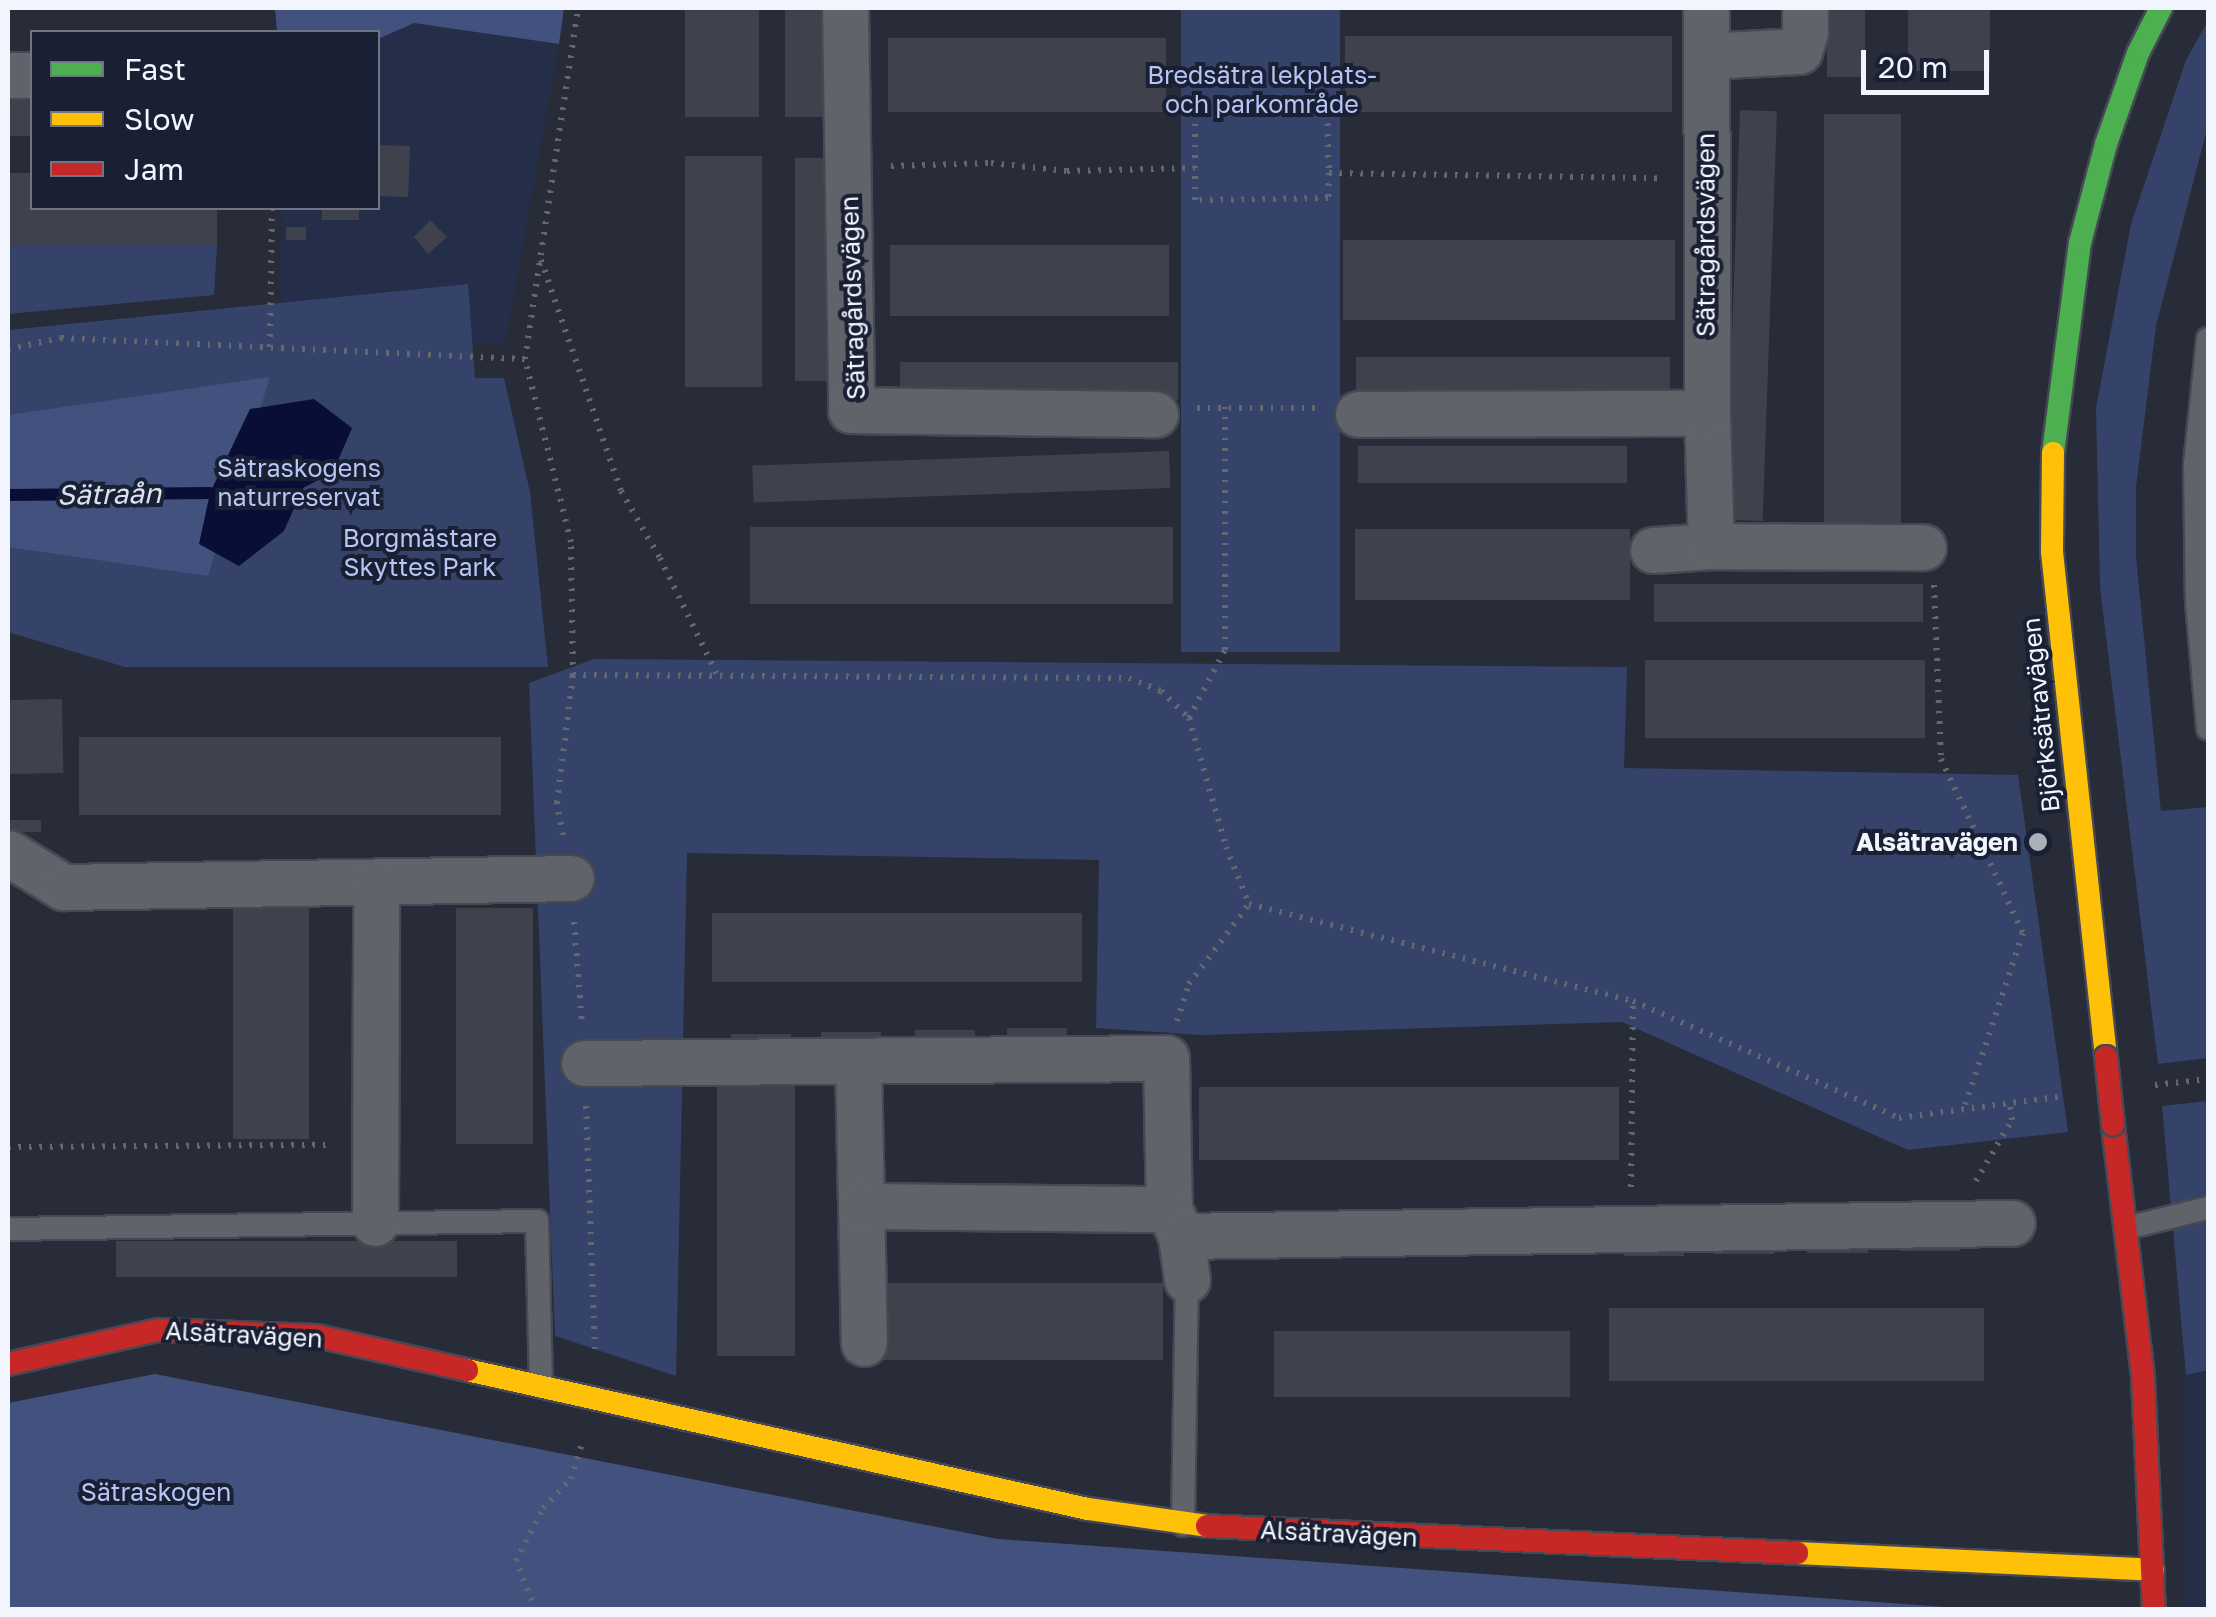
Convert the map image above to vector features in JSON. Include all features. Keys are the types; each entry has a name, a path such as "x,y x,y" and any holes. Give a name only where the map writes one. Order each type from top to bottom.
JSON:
{"street":[{"name":"Sätragårdsvägen","path":"845,8 851,410 1156,414"},
{"name":"Sätragårdsvägen","path":"1706,8 1704,179 1711,546"},
{"path":"1706,56 1798,51 1806,32 1806,8"},
{"name":"Björksätravägen","path":"2154,1610 2144,1378 2052,552 2053,447 2080,243 2106,144 2138,53 2161,8"},
{"path":"1358,414 1707,413"},
{"path":"1654,550 1711,546 1923,547"},
{"path":"8,854 63,887 571,878"},
{"path":"375,1224 376,882"},
{"path":"584,1063 1166,1058 1174,1222 1188,1280"},
{"path":"858,1061 864,1343"},
{"path":"862,1206 1174,1222 1632,1228 2012,1223"},
{"name":"Alsätravägen","path":"8,1364 158,1330 317,1336 1088,1508 1184,1525 2153,1570"}],"lane":[{"path":"2208,339 2195,464 2208,730"},
{"path":"2127,1228 2208,1208"},
{"path":"8,1229 537,1221 541,1383"},
{"path":"1184,1525 1188,1280"}],"path":[{"path":"536,1610 516,1561 543,1508 571,1480 597,1396 584,1063 571,878 557,803 574,675 571,542 526,359 578,8"},
{"path":"1328,113 1329,173 1328,198 1195,200 1195,114 1328,113"},
{"path":"850,167 991,163 1067,170 1195,168"},
{"path":"1329,173 1704,179"},
{"path":"270,347 272,210"},
{"path":"540,259 621,491 660,558 717,675"},
{"path":"8,349 60,338 526,359"},
{"path":"1189,718 1225,650 1225,407"},
{"path":"1156,414 1170,408 1225,407 1350,408 1358,414"},
{"path":"1923,547 1933,562 1941,759 2023,933 1964,1108"},
{"path":"574,675 1128,678 1160,691 1189,718 1226,848 1248,904"},
{"path":"1248,904 1633,1001 1899,1118 2063,1096"},
{"path":"1166,1058 1188,984 1248,904"},
{"path":"1632,1228 1633,1001"},
{"path":"1970,1192 2012,1120 2010,1103"},
{"path":"8,1147 376,1145"}],"shaded area":[{"path":"414,23 559,44 505,345 281,338 282,210 380,210 380,38"},
{"path":"314,399 352,428 333,472 303,488 284,531 239,566 199,544 210,493 250,409"},
{"path":"2185,1370 2208,1370 2208,1609 2185,1609"}],"green space":[{"path":"275,8 564,8 559,44 414,23 380,38 380,30 277,30"},
{"name":"Bredsätra lekplats- och parkområde","path":"1181,8 1340,8 1340,652 1181,652"},
{"path":"2208,21 2208,125 2156,326 2136,487 2136,557 2161,811 2208,807 2208,1058 2158,1064 2100,587 2096,408 2131,224 2186,60"},
{"path":"8,246 217,246 214,295 8,314"},
{"name":"Sätraskogens naturreservat","path":"468,284 475,378 504,378 530,492 548,667 125,667 8,632 8,330"},
{"path":"270,377 208,576 8,547 8,415"},
{"path":"594,659 1627,667 1624,768 2018,775 2068,1132 1908,1150 1622,1022 1203,1035 1096,1028 1099,860 687,853 676,1376 555,1336 529,683"},
{"path":"2208,1101 2208,1370 2186,1375 2162,1106"},
{"name":"Sätraskogen","path":"155,1374 998,1539 1973,1609 8,1610 8,1403"}],"building":[{"path":"685,8 759,8 759,117 685,117"},
{"path":"785,8 826,8 826,117 785,117"},
{"path":"1827,8 1865,8 1865,77 1827,77"},
{"path":"1908,8 1990,8 1990,71 1908,71"},
{"path":"1345,36 1672,36 1672,112 1345,112"},
{"path":"888,38 1166,38 1166,112 888,112"},
{"path":"8,100 30,100 30,136 8,136"},
{"path":"1740,110 1777,111 1763,521 1726,520"},
{"path":"1824,114 1901,114 1901,528 1824,528"},
{"path":"380,145 410,146 408,197 380,196"},
{"path":"685,156 762,156 762,387 685,387"},
{"path":"795,158 832,158 832,381 795,381"},
{"path":"8,173 30,173 30,210 217,210 217,246 8,246"},
{"path":"322,210 359,210 359,220 322,220"},
{"path":"430,220 447,237 428,254 414,237"},
{"path":"286,227 306,227 306,240 286,240"},
{"path":"1343,240 1675,240 1675,320 1343,320"},
{"path":"890,245 1169,245 1169,316 890,316"},
{"path":"1356,357 1670,357 1670,394 1356,394"},
{"path":"900,362 1178,362 1178,400 900,400"},
{"path":"1358,446 1627,446 1627,483 1358,483"},
{"path":"1169,451 1170,488 754,503 752,466"},
{"path":"750,527 1173,527 1173,604 750,604"},
{"path":"1355,529 1630,529 1630,600 1355,600"},
{"path":"1654,584 1923,584 1923,622 1654,622"},
{"path":"1645,660 1925,660 1925,738 1645,738"},
{"path":"62,699 63,773 9,774 8,700"},
{"path":"79,737 501,737 501,815 79,815"},
{"path":"8,820 41,820 41,832 8,832"},
{"path":"233,906 309,906 309,1139 233,1139"},
{"path":"456,908 533,908 533,1144 456,1144"},
{"path":"712,913 1082,913 1082,982 712,982"},
{"path":"1007,1028 1067,1028 1067,1041 1007,1041"},
{"path":"915,1030 975,1030 975,1043 915,1043"},
{"path":"821,1032 881,1032 881,1045 821,1045"},
{"path":"731,1034 791,1034 791,1047 731,1047"},
{"path":"717,1085 795,1085 795,1356 717,1356"},
{"path":"1199,1087 1619,1087 1619,1160 1199,1160"},
{"path":"1899,1238 1960,1238 1960,1251 1899,1251"},
{"path":"116,1241 457,1241 457,1277 116,1277"},
{"path":"1714,1241 1774,1241 1774,1254 1714,1254"},
{"path":"1807,1241 1868,1241 1868,1253 1807,1253"},
{"path":"1624,1243 1684,1243 1684,1256 1624,1256"},
{"path":"880,1283 1163,1283 1163,1360 880,1360"},
{"path":"1609,1308 1984,1308 1984,1381 1609,1381"},
{"path":"1274,1331 1570,1331 1570,1397 1274,1397"}],"waterway":[{"name":"Sätraån","path":"8,495 210,493"}],"traffic: fast":[{"path":"2053,453 2080,243 2106,144 2138,53 2161,8"}],"traffic: slow":[{"path":"2053,453 2052,552 2106,1057"},
{"path":"467,1370 1088,1509 1207,1526"},
{"path":"1797,1553 2153,1570"}],"traffic: jam":[{"path":"2106,1057 2113,1125"},
{"path":"2113,1125 2143,1378 2154,1610"},
{"path":"8,1364 158,1330 317,1336 467,1370"},
{"path":"1207,1526 1797,1553"}],"place":[{"name":"Alsätravägen","path":"2038,842"}],"park label":[{"name":"Borgmästare Skyttes Park","path":"420,554"}]}
